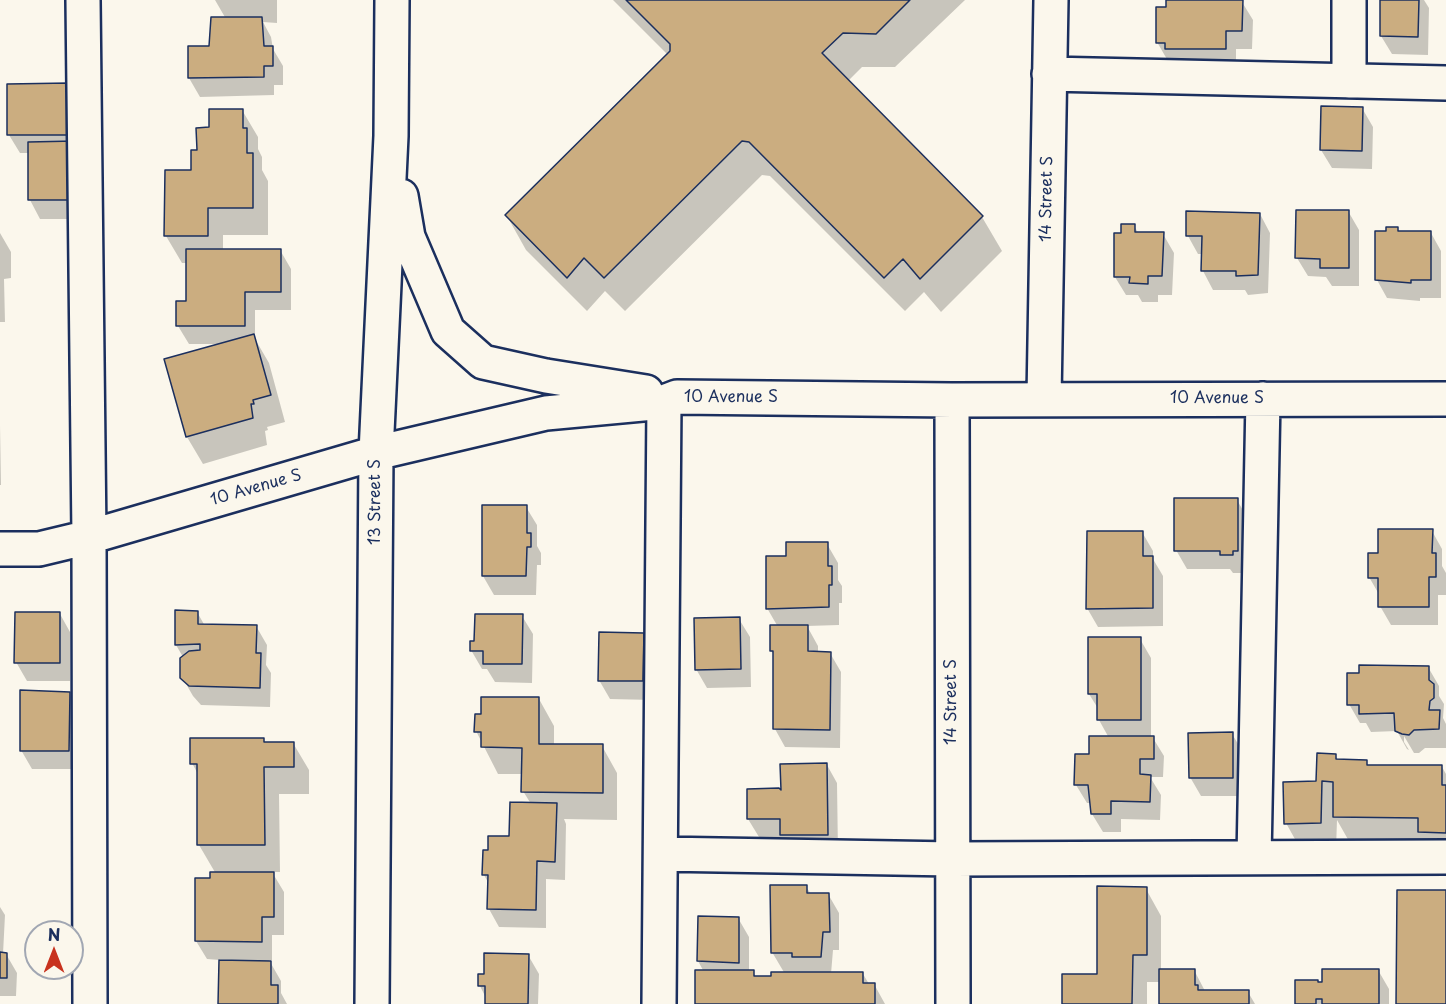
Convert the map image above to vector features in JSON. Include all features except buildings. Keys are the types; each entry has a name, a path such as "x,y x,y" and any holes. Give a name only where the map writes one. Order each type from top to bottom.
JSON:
{"street":[{"path":"83,0 89,537 90,1004"},
{"name":"13 Street S","path":"372,1004 376,453 391,136 392,0"},
{"name":"14 Street S","path":"1044,398 1051,0"},
{"path":"1349,0 1349,81"},
{"path":"1049,74 1446,83"},
{"path":"391,136 408,237 448,331 483,362 671,399 659,1004"},
{"name":"10 Avenue S","path":"0,549 39,549 89,537 376,453 546,413 671,399 1446,399"},
{"path":"1254,858 1263,399"},
{"name":"14 Street S","path":"952,400 953,1004"},
{"path":"661,854 953,860 1446,857"}]}
